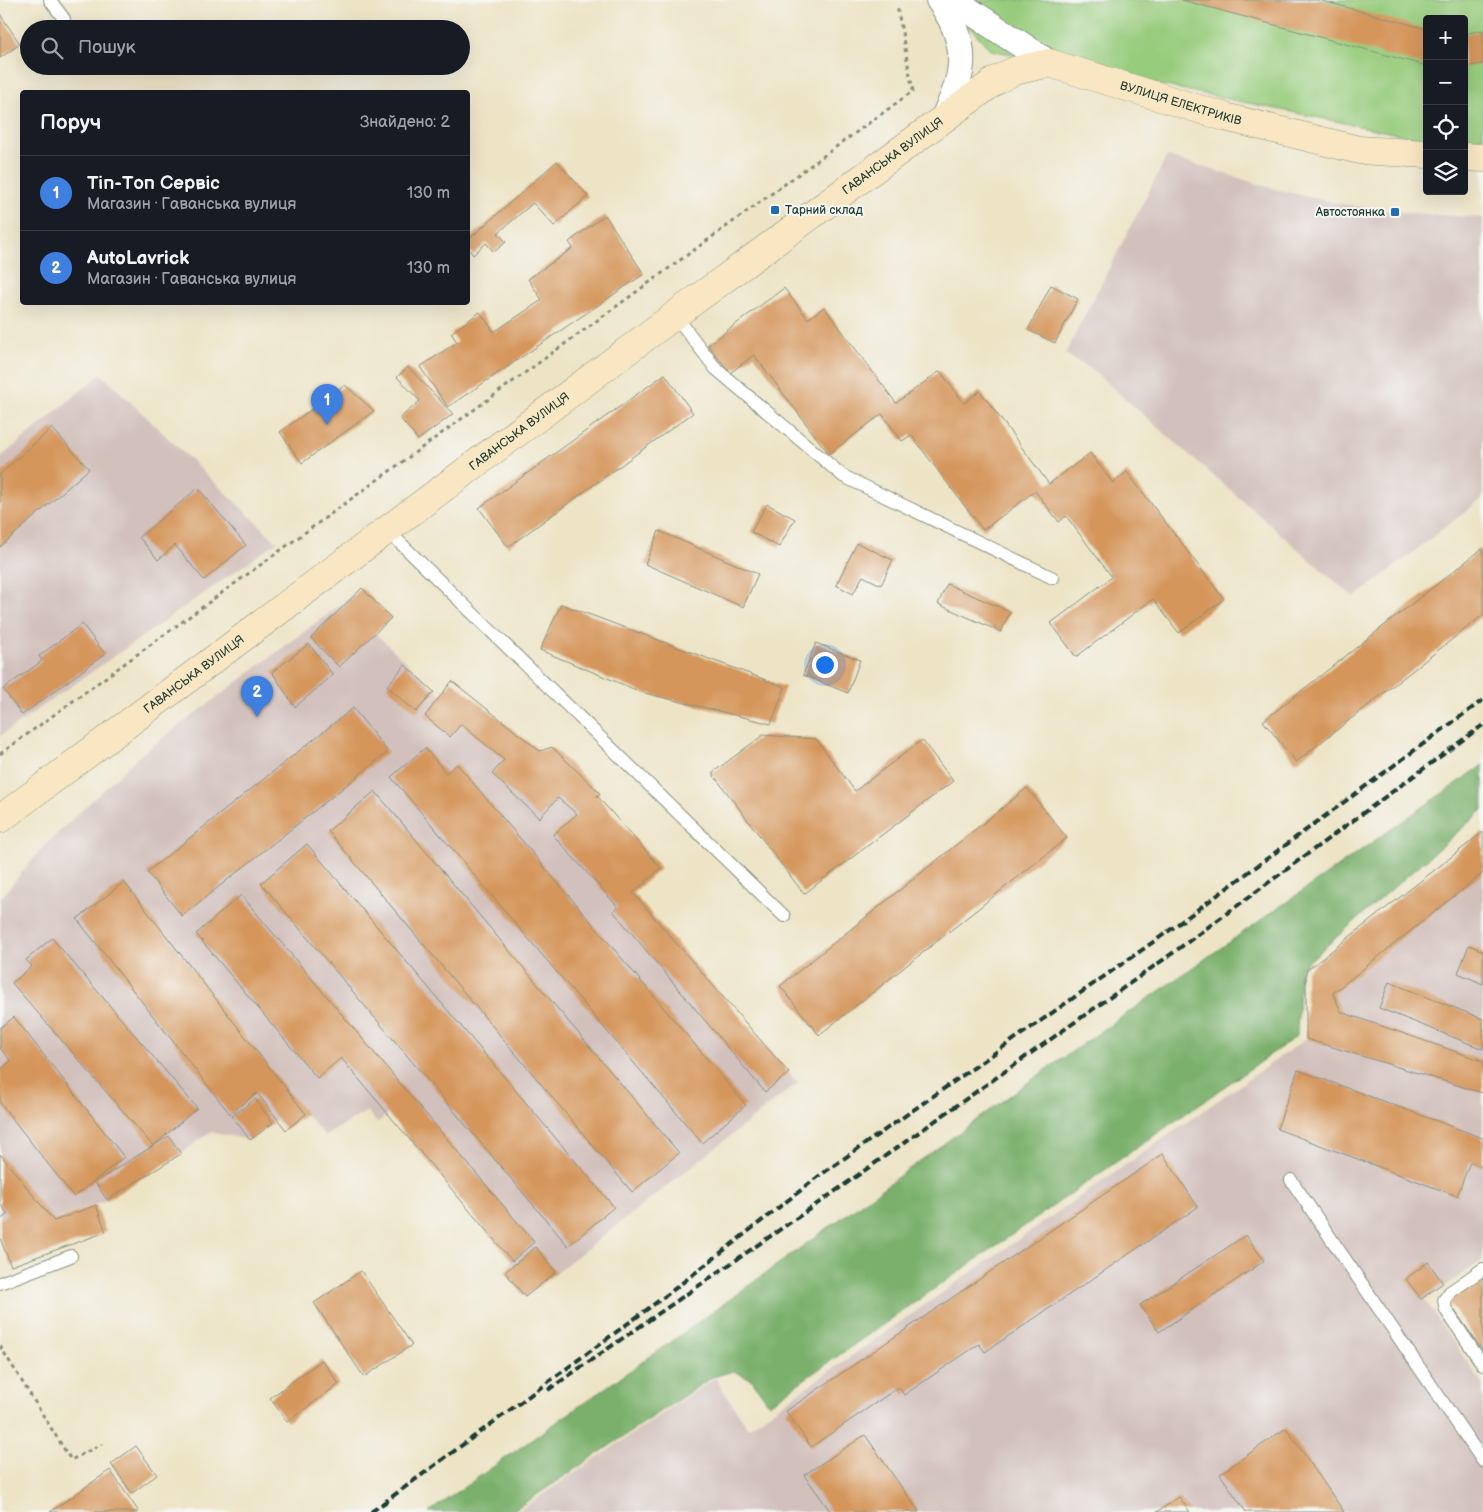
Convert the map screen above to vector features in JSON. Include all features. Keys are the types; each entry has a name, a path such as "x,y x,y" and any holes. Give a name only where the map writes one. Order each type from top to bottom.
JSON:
{"street":[{"path":"939,0 953,22 958,38 962,64 960,82 943,119"},
{"name":"ВУЛИЦЯ ЕЛЕКТРИКІВ","path":"953,0 1049,63 1225,117 1359,150 1423,154"},
{"name":"ГАВАНСЬКА ВУЛИЦЯ","path":"1,820 675,315 943,119 1014,71 1049,63"},
{"path":"1468,157 1483,158"}],"lane":[{"path":"50,0 64,19"},
{"path":"675,315 716,369 843,476 1053,578"},
{"path":"387,530 784,916"},
{"path":"1291,1180 1483,1461"},
{"path":"0,1283 71,1256"},
{"path":"1483,1269 1450,1292 1444,1300 1446,1310 1483,1365"}],"path":[{"path":"0,754 913,91 897,6"},
{"path":"0,1346 71,1460 102,1444"}],"shaded area":[{"path":"1167,156 1275,189 1331,202 1395,212 1483,218 1483,498 1354,598 1091,369 1065,354"},
{"path":"101,374 277,542 0,736 0,458"},
{"path":"362,588 391,618 375,633 441,695 436,703 577,814 554,834 798,1083 525,1297 505,1272 512,1261 388,1114 377,1123 367,1111 325,1136 306,1114 286,1130 277,1120 250,1140 210,1132 181,1154 107,1200 0,1241 0,899 44,846 139,756"},
{"path":"1483,832 1483,1260 1425,1300 1483,1385 1483,1512 517,1512 715,1378 748,1428 1306,1039 1306,971"}],"green space":[{"path":"944,0 1483,0 1483,137 1468,140 1468,15 1423,15 1423,139 991,50"},
{"path":"1483,765 1483,810 1300,969 1297,1036 769,1404 752,1380 734,1371 712,1377 511,1512 429,1512 682,1334 1030,1081"}],"building":[{"path":"1182,0 1319,0 1423,28 1423,65"},
{"path":"0,14 20,44 0,58"},
{"path":"1483,30 1483,64 1468,66 1468,33"},
{"path":"557,161 588,196 554,226 533,203 498,233 506,242 494,252 486,243 473,255 470,251 470,238"},
{"path":"605,215 644,274 448,407 420,367 457,342 451,333 480,312 494,332 542,300 528,279 573,248 569,242"},
{"path":"1051,285 1078,299 1055,343 1028,330"},
{"path":"784,288 808,319 824,307 896,403 940,371 964,403 980,391 1049,484 1090,453 1113,483 1127,472 1224,599 1179,633 1153,599 1076,657 1051,623 1112,577 1066,516 1059,522 1035,491 983,530 911,435 902,441 882,414 829,454 754,355 730,373 708,345"},
{"path":"408,367 453,414 418,440 400,418 420,401 397,377"},
{"path":"665,374 693,413 508,547 479,508"},
{"path":"345,385 374,411 302,463 280,432"},
{"path":"52,428 89,469 0,547 0,474"},
{"path":"198,488 246,545 204,580 175,545 158,560 139,537"},
{"path":"767,504 795,519 779,547 751,532"},
{"path":"659,531 758,574 743,607 645,564"},
{"path":"857,543 893,560 881,585 863,576 853,594 836,585"},
{"path":"1483,548 1483,615 1296,762 1263,721"},
{"path":"947,584 1010,612 1001,632 938,604"},
{"path":"362,588 391,618 339,667 311,638"},
{"path":"561,604 785,687 771,724 641,692 540,650"},
{"path":"82,624 105,654 22,715 3,689 42,661 39,656"},
{"path":"816,643 860,660 848,693 803,675"},
{"path":"309,644 333,675 295,707 272,672"},
{"path":"405,665 434,692 416,712 387,686"},
{"path":"452,681 540,751 552,747 600,793 597,796 661,868 633,893 789,1073 765,1092 613,911 618,907 553,835 577,814 558,798 539,818 492,774 504,760 461,724 450,737 425,716"},
{"path":"353,708 388,752 182,916 147,872"},
{"path":"763,735 816,739 855,791 922,740 953,781 804,894 712,773"},
{"path":"425,748 446,773 457,764 746,1105 702,1143 391,777"},
{"path":"1027,788 1067,838 819,1035 780,986"},
{"path":"375,791 679,1153 632,1192 328,831"},
{"path":"1483,832 1483,873 1333,993 1341,1012 1483,1061 1483,1093 1306,1039 1306,971"},
{"path":"307,844 614,1207 568,1246 261,883"},
{"path":"124,882 306,1114 286,1130 257,1093 230,1114 77,919"},
{"path":"241,895 534,1242 512,1261 341,1058 317,1078 196,934"},
{"path":"52,938 197,1108 153,1146 12,983 32,966 26,960"},
{"path":"1469,945 1483,951 1483,984 1458,973"},
{"path":"1389,982 1483,1019 1483,1049 1379,1008"},
{"path":"14,1017 124,1157 74,1197 0,1103 0,1070 11,1061 0,1048 0,1028"},
{"path":"1298,1070 1483,1138 1483,1167 1470,1162 1457,1196 1277,1129"},
{"path":"255,1099 273,1123 250,1140 232,1116"},
{"path":"169,1136 181,1154 107,1200 95,1182"},
{"path":"0,1154 54,1221 96,1205 106,1232 11,1266 0,1238 0,1220 8,1214 0,1204"},
{"path":"1163,1154 1198,1207 985,1352 979,1344 904,1395 899,1387 811,1447 786,1411"},
{"path":"1246,1235 1264,1261 1159,1332 1140,1305"},
{"path":"536,1247 556,1272 525,1297 505,1272"},
{"path":"1428,1262 1443,1283 1421,1299 1406,1279"},
{"path":"361,1271 412,1345 364,1377 314,1303"},
{"path":"1483,1276 1483,1351 1448,1301"},
{"path":"322,1360 339,1384 287,1422 270,1398"},
{"path":"1286,1428 1344,1512 1246,1512 1220,1474"},
{"path":"865,1435 919,1512 831,1512 804,1475"},
{"path":"136,1446 157,1475 132,1493 111,1464"},
{"path":"110,1470 139,1512 50,1512"},
{"path":"1179,1497 1190,1512 1157,1512"}],"railway":[{"path":"382,1504 668,1294 819,1176 1159,938 1483,700"},
{"path":"548,1390 827,1197 1170,955 1483,725"},
{"path":"371,1512 387,1501"}],"place":[{"name":"Тарний склад","path":"775,210"},
{"name":"Автостоянка","path":"1395,212"},
{"name":"Тіп-Топ Сервіс","path":"327,425"},
{"name":"AutoLavrick","path":"257,717"}]}
